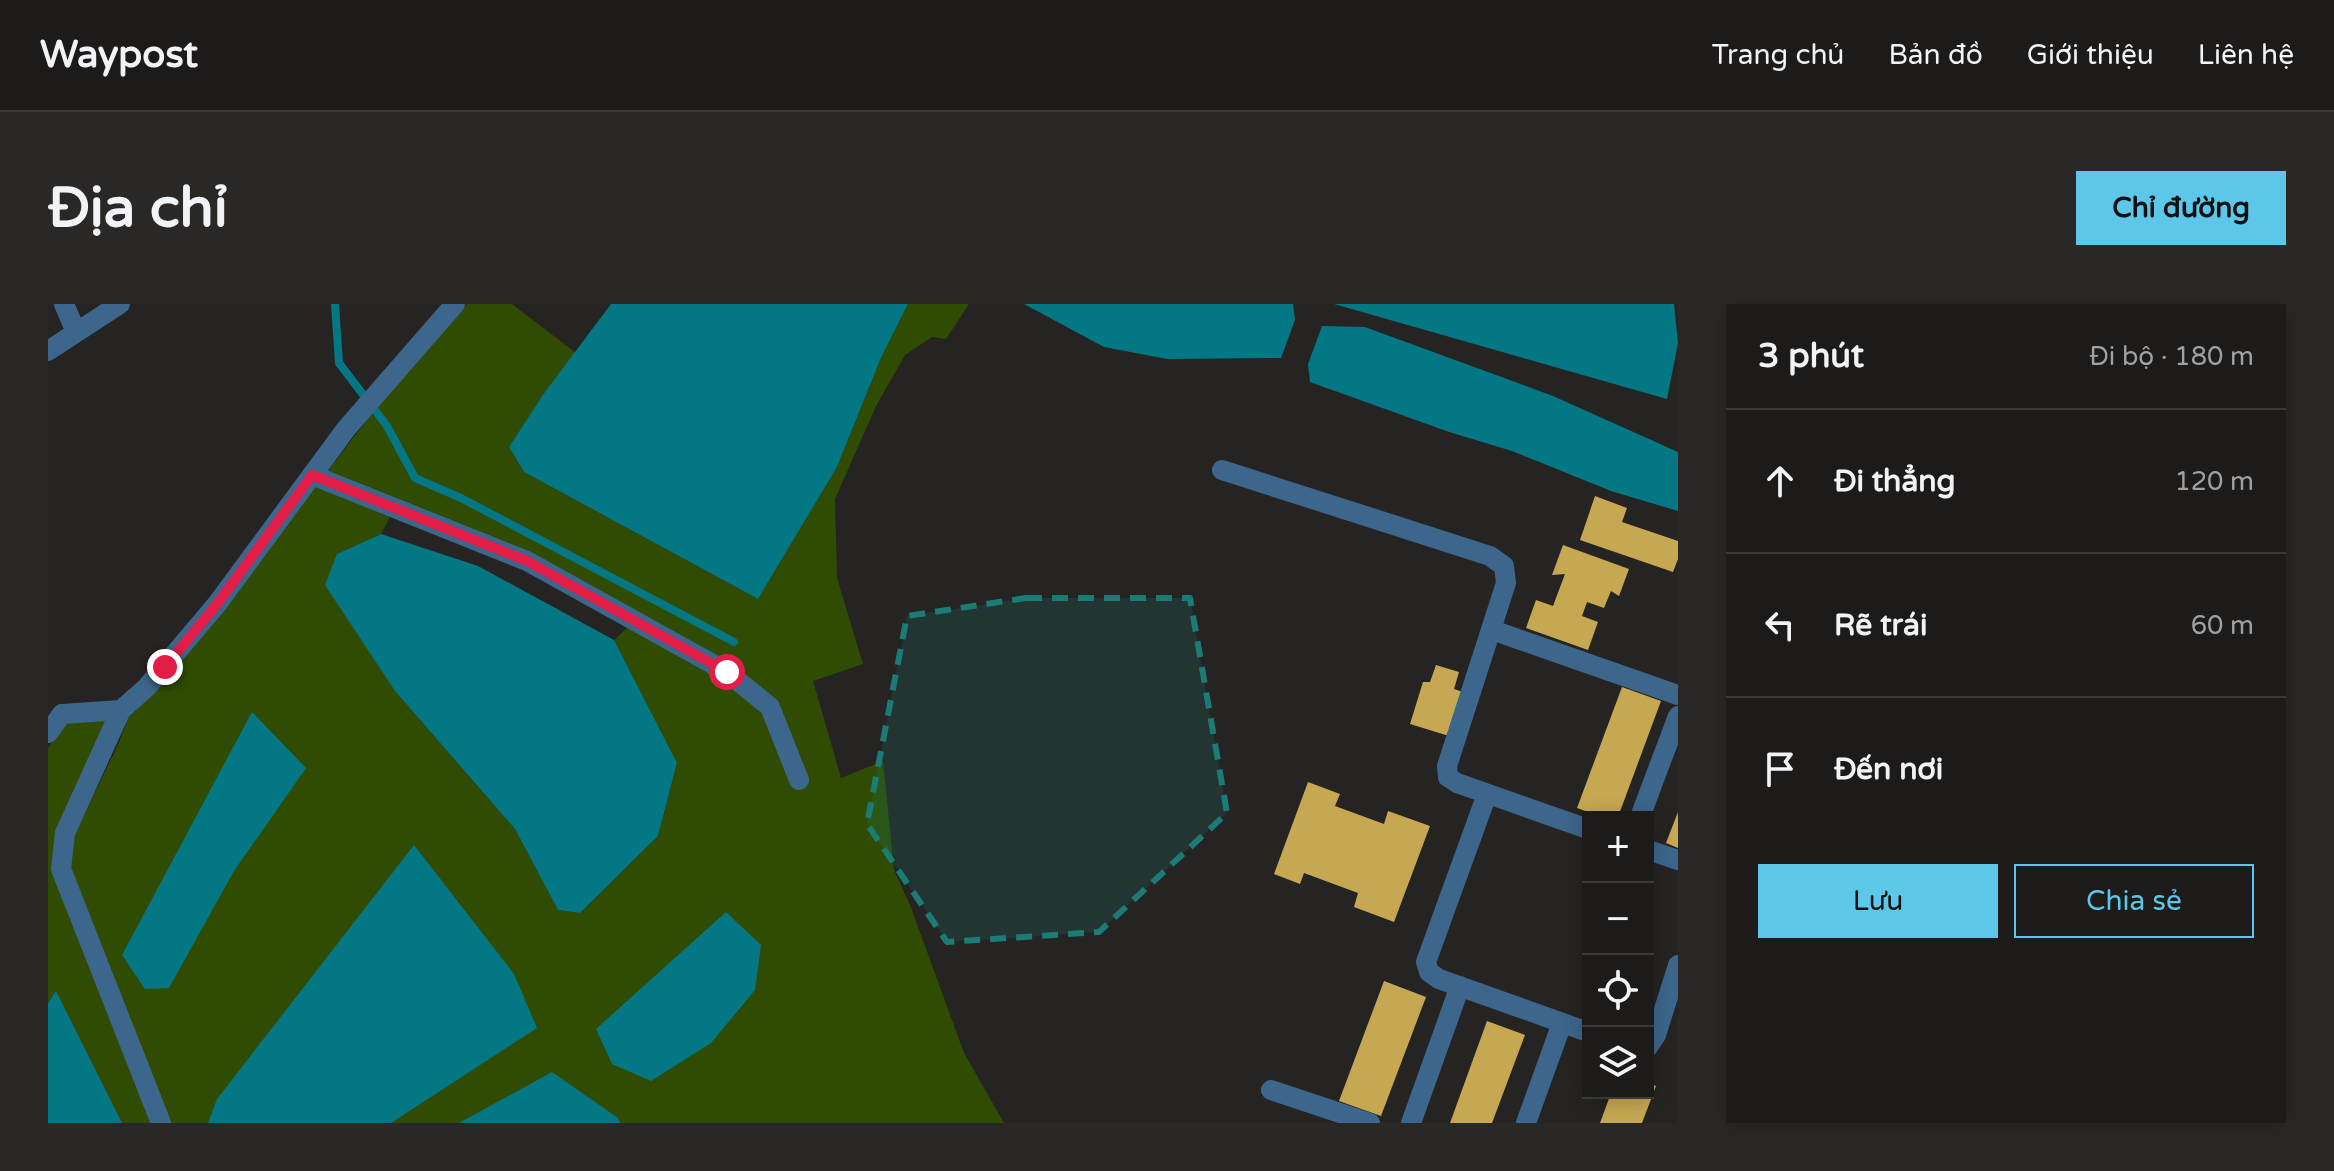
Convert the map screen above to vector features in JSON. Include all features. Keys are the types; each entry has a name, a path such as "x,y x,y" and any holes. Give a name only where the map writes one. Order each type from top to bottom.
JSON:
{"street":[{"path":"64,304 76,332"},
{"path":"48,351 120,304"},
{"path":"161,1123 61,869 65,833 121,710 146,688 191,635 346,429 455,304"},
{"path":"1222,470 1490,556 1504,566 1506,583 1447,766 1448,777 1457,783 1582,827"},
{"path":"312,475 527,561 727,672 770,707 799,780"},
{"path":"1492,630 1678,695"},
{"path":"48,733 62,714 121,710"},
{"path":"1642,811 1678,716"},
{"path":"1487,794 1426,962 1429,972 1582,1030"},
{"path":"1654,852 1678,860"},
{"path":"1654,1038 1678,965"},
{"path":"1411,1123 1460,986"},
{"path":"1526,1123 1562,1023"},
{"path":"1271,1090 1370,1123"}],"highlighted area":[{"path":"1026,598 1190,598 1227,813 1099,932 947,942 867,824 907,616"}],"green space":[{"path":"467,304 512,304 576,353 542,396 509,447 524,472 758,599 837,467 881,358 908,304 969,304 946,339 932,337 905,355 876,406 835,499 837,578 863,664 813,681 841,778 883,761 894,870 910,905 964,1053 1004,1123 171,1123 70,868 74,835 129,716 153,695 223,610 315,486 390,517 381,534 337,554 395,691 515,829 558,910 580,913 658,836 677,764 614,640 628,627 711,654 327,472 398,380"},
{"path":"108,719 56,830 151,1123 48,1123 48,748 66,723"}],"water":[{"path":"611,304 908,304 881,358 837,467 758,599 524,472 509,447 542,396"},
{"path":"1024,304 1293,304 1295,320 1281,358 1167,359 1104,347"},
{"path":"1334,304 1674,304 1678,343 1667,399"},
{"path":"1322,326 1365,327 1553,396 1678,452 1678,511 1611,491 1512,451 1310,382 1308,364"},
{"path":"381,534 478,566 614,640 677,763 658,836 580,913 558,910 515,829 395,691 325,585 337,554"},
{"path":"252,712 306,768 234,871 169,988 145,989 122,955"},
{"path":"414,845 514,974 537,1028 391,1123 208,1123 217,1099"},
{"path":"726,912 761,945 755,990 711,1043 651,1081 612,1064 596,1029"},
{"path":"56,991 122,1123 48,1123 48,1003"},
{"path":"552,1072 618,1118 620,1123 459,1123"}],"building":[{"path":"1595,496 1627,508 1622,522 1678,541 1678,559 1673,572 1580,540"},
{"path":"1563,545 1629,569 1619,596 1611,591 1604,608 1587,602 1582,616 1598,622 1588,650 1526,628 1536,600 1553,606 1565,574 1552,575"},
{"path":"1436,665 1459,672 1454,689 1463,692 1449,736 1410,724 1423,682 1430,682"},
{"path":"1622,687 1661,701 1620,811 1585,811 1577,808"},
{"path":"1308,782 1340,794 1335,806 1384,824 1388,811 1430,826 1394,922 1354,907 1358,893 1304,873 1300,884 1274,874"},
{"path":"1678,812 1678,848 1666,843"},
{"path":"1384,981 1426,997 1381,1116 1339,1101"},
{"path":"1487,1021 1525,1035 1492,1123 1450,1123"},
{"path":"1609,1099 1651,1099 1642,1123 1600,1123"}],"waterway":[{"path":"335,304 339,363 387,426 415,478 461,498 734,642"}],"route":[{"path":"165,667 217,604 312,475 527,561 727,672"}]}
